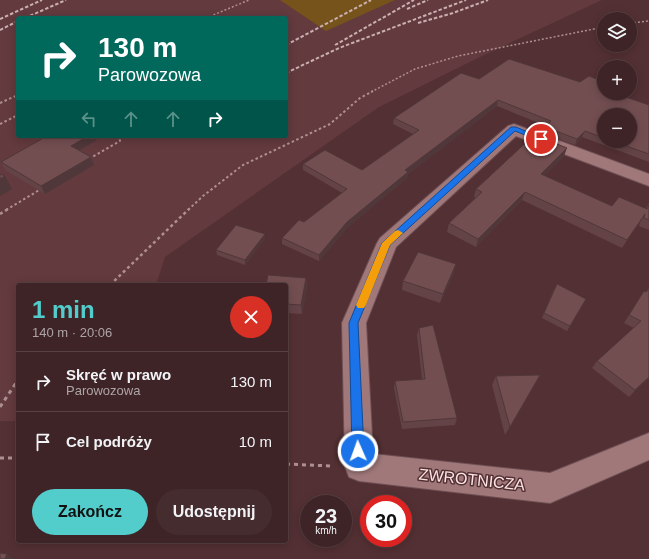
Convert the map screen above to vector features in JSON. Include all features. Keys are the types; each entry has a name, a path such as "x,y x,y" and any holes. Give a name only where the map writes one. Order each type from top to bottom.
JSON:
{"street":[{"path":"359,466 354,323 387,243 514,129 649,180"},
{"name":"ZWROTNICZA","path":"359,466 550,488 649,446"}],"path":[{"path":"211,16 249,0"},
{"path":"637,22 649,21"},
{"path":"112,283 203,196 243,165 330,124 360,98 415,69 458,56 597,28"},
{"path":"0,103 16,96"},
{"path":"0,124 16,116"},
{"path":"87,161 120,140 120,138"},
{"path":"0,214 47,185"},
{"path":"0,407 16,383"},
{"path":"0,458 16,458"},
{"path":"288,464 359,466"}],"shaded area":[{"path":"0,0 602,0 482,56 379,107 165,257 157,283 16,283 16,421 0,421"},
{"path":"280,0 395,0 326,31"}],"building":[{"path":"509,59 580,82 589,76 597,79 597,100 634,100 649,105 649,154 632,148 637,148 637,108 597,108 597,135 585,131 577,139 545,127 551,121 498,100 405,170 408,172 347,222 319,255 282,238 299,220 304,222 347,189 303,164 325,150 362,170 419,130 394,118 461,73 479,79"},
{"path":"534,135 567,148 541,174 612,206 619,197 647,209 649,205 649,220 644,218 645,214 627,240 525,192 478,239 449,223 482,192 476,189"},
{"path":"43,138 85,138 71,146 91,157 41,186 1,162"},
{"path":"0,174 5,176 0,179"},
{"path":"236,225 265,234 245,260 216,250"},
{"path":"418,252 456,264 443,294 403,281"},
{"path":"268,275 306,278 301,305 288,304 288,283 266,283"},
{"path":"557,284 586,299 570,326 544,313"},
{"path":"649,288 649,377 635,390 597,361 641,321 629,315 644,291 646,292"},
{"path":"433,325 457,418 403,422 395,381 425,379 419,328"},
{"path":"540,375 510,427 496,376"},
{"path":"0,553 7,554 5,559 0,559"}],"railway":[{"path":"0,19 42,0"},
{"path":"30,16 66,0"},
{"path":"288,44 371,0"},
{"path":"335,45 414,0"},
{"path":"407,9 428,0"},
{"path":"288,72 339,48 466,0"},
{"path":"418,23 453,13 488,0"},
{"path":"0,30 16,22"}],"slow traffic":[{"path":"361,305 387,243 398,233"}],"route":[{"path":"358,451 354,323 387,243 514,129 541,139"}]}
